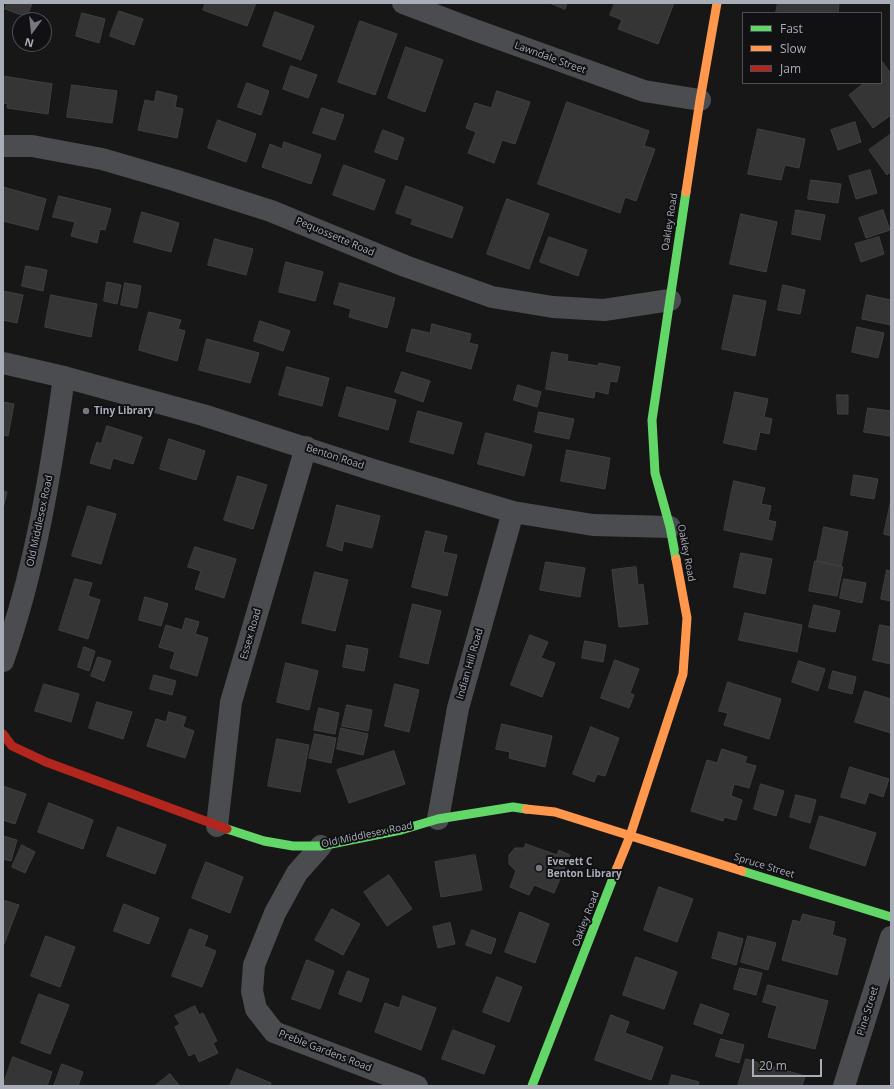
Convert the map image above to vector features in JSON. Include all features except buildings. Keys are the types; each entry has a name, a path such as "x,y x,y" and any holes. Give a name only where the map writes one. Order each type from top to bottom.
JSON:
{"street":[{"name":"Lawndale Street","path":"403,3 644,92 700,100"},
{"name":"Oakley Road","path":"532,1086 630,836 683,674 687,618 670,527 655,473 652,420 700,100 718,3"},
{"name":"Pequossette Road","path":"3,146 32,146 102,158 181,182 271,211 405,266 492,297 553,307 604,310 670,300"},
{"name":"Benton Road","path":"3,363 64,377 203,415 306,447 373,470 512,512 593,525 670,527"},
{"name":"Old Middlesex Road","path":"3,661 35,549 55,442 64,377"},
{"name":"Essex Road","path":"217,826 231,702 306,447"},
{"name":"Indian Hill Road","path":"438,819 458,708 512,512"},
{"name":"Old Middlesex Road","path":"3,734 12,746 46,762 217,826 264,841 293,846 321,846 401,830 438,819 513,807 555,812 630,836"},
{"name":"Spruce Street","path":"630,836 891,917"},
{"name":"Preble Gardens Road","path":"321,846 297,873 275,913 254,965 252,991 256,1009 274,1032 417,1086"},
{"name":"Pine Street","path":"844,1086 891,937"}],"traffic: fast":[{"path":"676,559 670,527 655,473 652,420 686,192"},
{"path":"227,829 264,841 293,846 321,846 401,830 438,819 513,807 526,809"},
{"path":"532,1086 617,868"},
{"path":"742,871 891,917"}],"traffic: slow":[{"path":"686,192 717,3"},
{"path":"617,868 630,836 683,674 687,618 676,559"},
{"path":"526,809 555,812 742,871"}],"traffic: jam":[{"path":"3,734 12,746 46,762 227,829"}],"place":[{"name":"Tiny Library","path":"86,411"},
{"name":"Everett C Benton Library","path":"539,868"}]}
